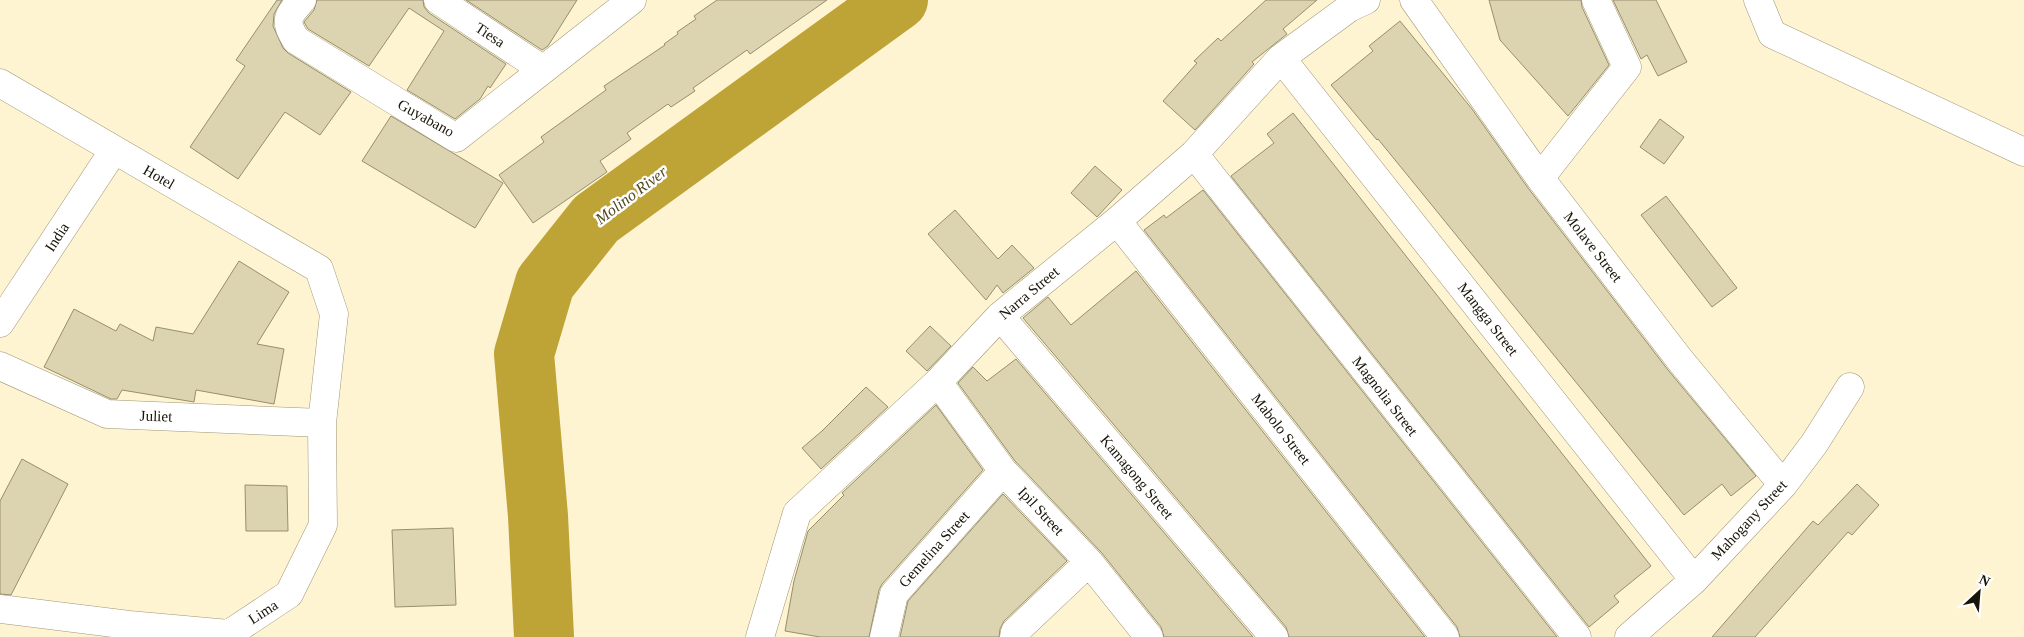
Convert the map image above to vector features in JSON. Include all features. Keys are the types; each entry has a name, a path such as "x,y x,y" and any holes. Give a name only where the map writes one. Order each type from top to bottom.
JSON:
{"street":[{"name":"Guyabano","path":"302,0 289,15 288,27 296,40 456,138 631,0"},
{"name":"Tiesa","path":"438,0 542,69"},
{"name":"Narra Street","path":"760,637 797,513 938,382 1000,316 1117,221 1194,154 1281,58 1349,8 1366,0"},
{"name":"Molave Street","path":"1414,0 1540,178 1680,360 1783,485"},
{"path":"1540,178 1627,67 1596,0"},
{"path":"1758,0 1772,34 2024,152"},
{"name":"Mangga Street","path":"1281,58 1694,580"},
{"name":"Hotel","path":"0,83 319,269"},
{"name":"India","path":"0,323 114,150"},
{"name":"Magnolia Street","path":"1194,154 1577,637"},
{"name":"Mabolo Street","path":"1117,221 1445,637"},
{"name":"Lima","path":"0,609 129,625 229,634 289,594 323,525 322,423 334,314 319,269"},
{"name":"Kamagong Street","path":"1000,316 1274,637"},
{"name":"Juliet","path":"0,366 107,414 322,423"},
{"name":"Ipil Street","path":"938,382 1003,471 1089,562 1149,637"},
{"name":"Mahogany Street","path":"1629,637 1694,580 1783,485 1814,444 1850,387"},
{"name":"Gemelina Street","path":"884,637 894,594 1003,471"},
{"path":"1014,637 1015,632 1089,562"}],"building":[{"path":"277,0 282,0 274,14 273,26 283,48 351,92 320,135 285,112 238,179 190,147 245,66 236,60"},
{"path":"317,0 423,0 424,7 429,13 506,64 480,99 455,119 407,90 444,31 409,8 369,66 308,29 304,22 314,10"},
{"path":"466,0 577,0 548,46 542,50"},
{"path":"717,0 827,0 750,54 747,50 693,88 695,91 671,107 668,104 627,133 631,139 600,161 607,172 533,223 499,175 544,142 541,137 606,90 604,86 665,45 678,34 677,32 696,19 694,16"},
{"path":"1266,0 1317,0 1283,29 1287,34 1252,62 1254,64 1195,130 1163,101 1197,63 1194,61 1218,38 1221,41"},
{"path":"1489,0 1581,0 1582,7 1609,65 1568,116 1500,40"},
{"path":"1613,0 1656,0 1687,62 1658,76 1647,55 1641,59"},
{"path":"1400,21 1472,109 1528,188 1668,370 1756,476 1731,496 1722,484 1684,515 1378,139 1331,85 1373,51 1369,46"},
{"path":"1293,113 1651,566 1614,596 1619,602 1589,627 1231,176 1274,143 1267,134"},
{"path":"391,116 503,183 475,228 362,161"},
{"path":"1660,119 1684,137 1664,164 1640,147"},
{"path":"1095,166 1122,190 1097,217 1071,193"},
{"path":"1203,190 1557,637 1460,637 1457,627 1144,230 1164,215 1166,218"},
{"path":"1666,196 1737,288 1712,307 1641,215"},
{"path":"955,210 998,259 1012,245 1034,268 1003,293 997,285 986,300 928,234"},
{"path":"239,261 289,292 257,344 284,349 274,404 196,390 194,402 122,390 117,399 111,399 44,367 74,309 116,331 120,324 153,341 156,327 193,334"},
{"path":"1136,271 1425,637 1289,637 1286,627 1023,318 1048,297 1071,325"},
{"path":"930,326 951,346 927,371 906,351"},
{"path":"1016,359 1253,637 1164,637 1161,627 1101,552 1015,461 958,383 973,367 987,381"},
{"path":"866,387 888,407 821,469 802,448"},
{"path":"936,405 983,470 882,584 869,637 820,637 785,631 794,581 808,531 844,495 842,493"},
{"path":"22,459 68,484 11,595 0,594 0,501"},
{"path":"1857,484 1879,505 1852,535 1848,532 1755,637 1712,637 1813,521 1818,525"},
{"path":"245,485 287,486 288,531 246,531"},
{"path":"1003,494 1067,561 1004,621 999,637 900,637 908,601"},
{"path":"453,528 456,605 395,607 392,530"}],"waterway":[{"name":"Molino River","path":"544,637 538,516 524,354 545,283 596,219 898,0"}]}
